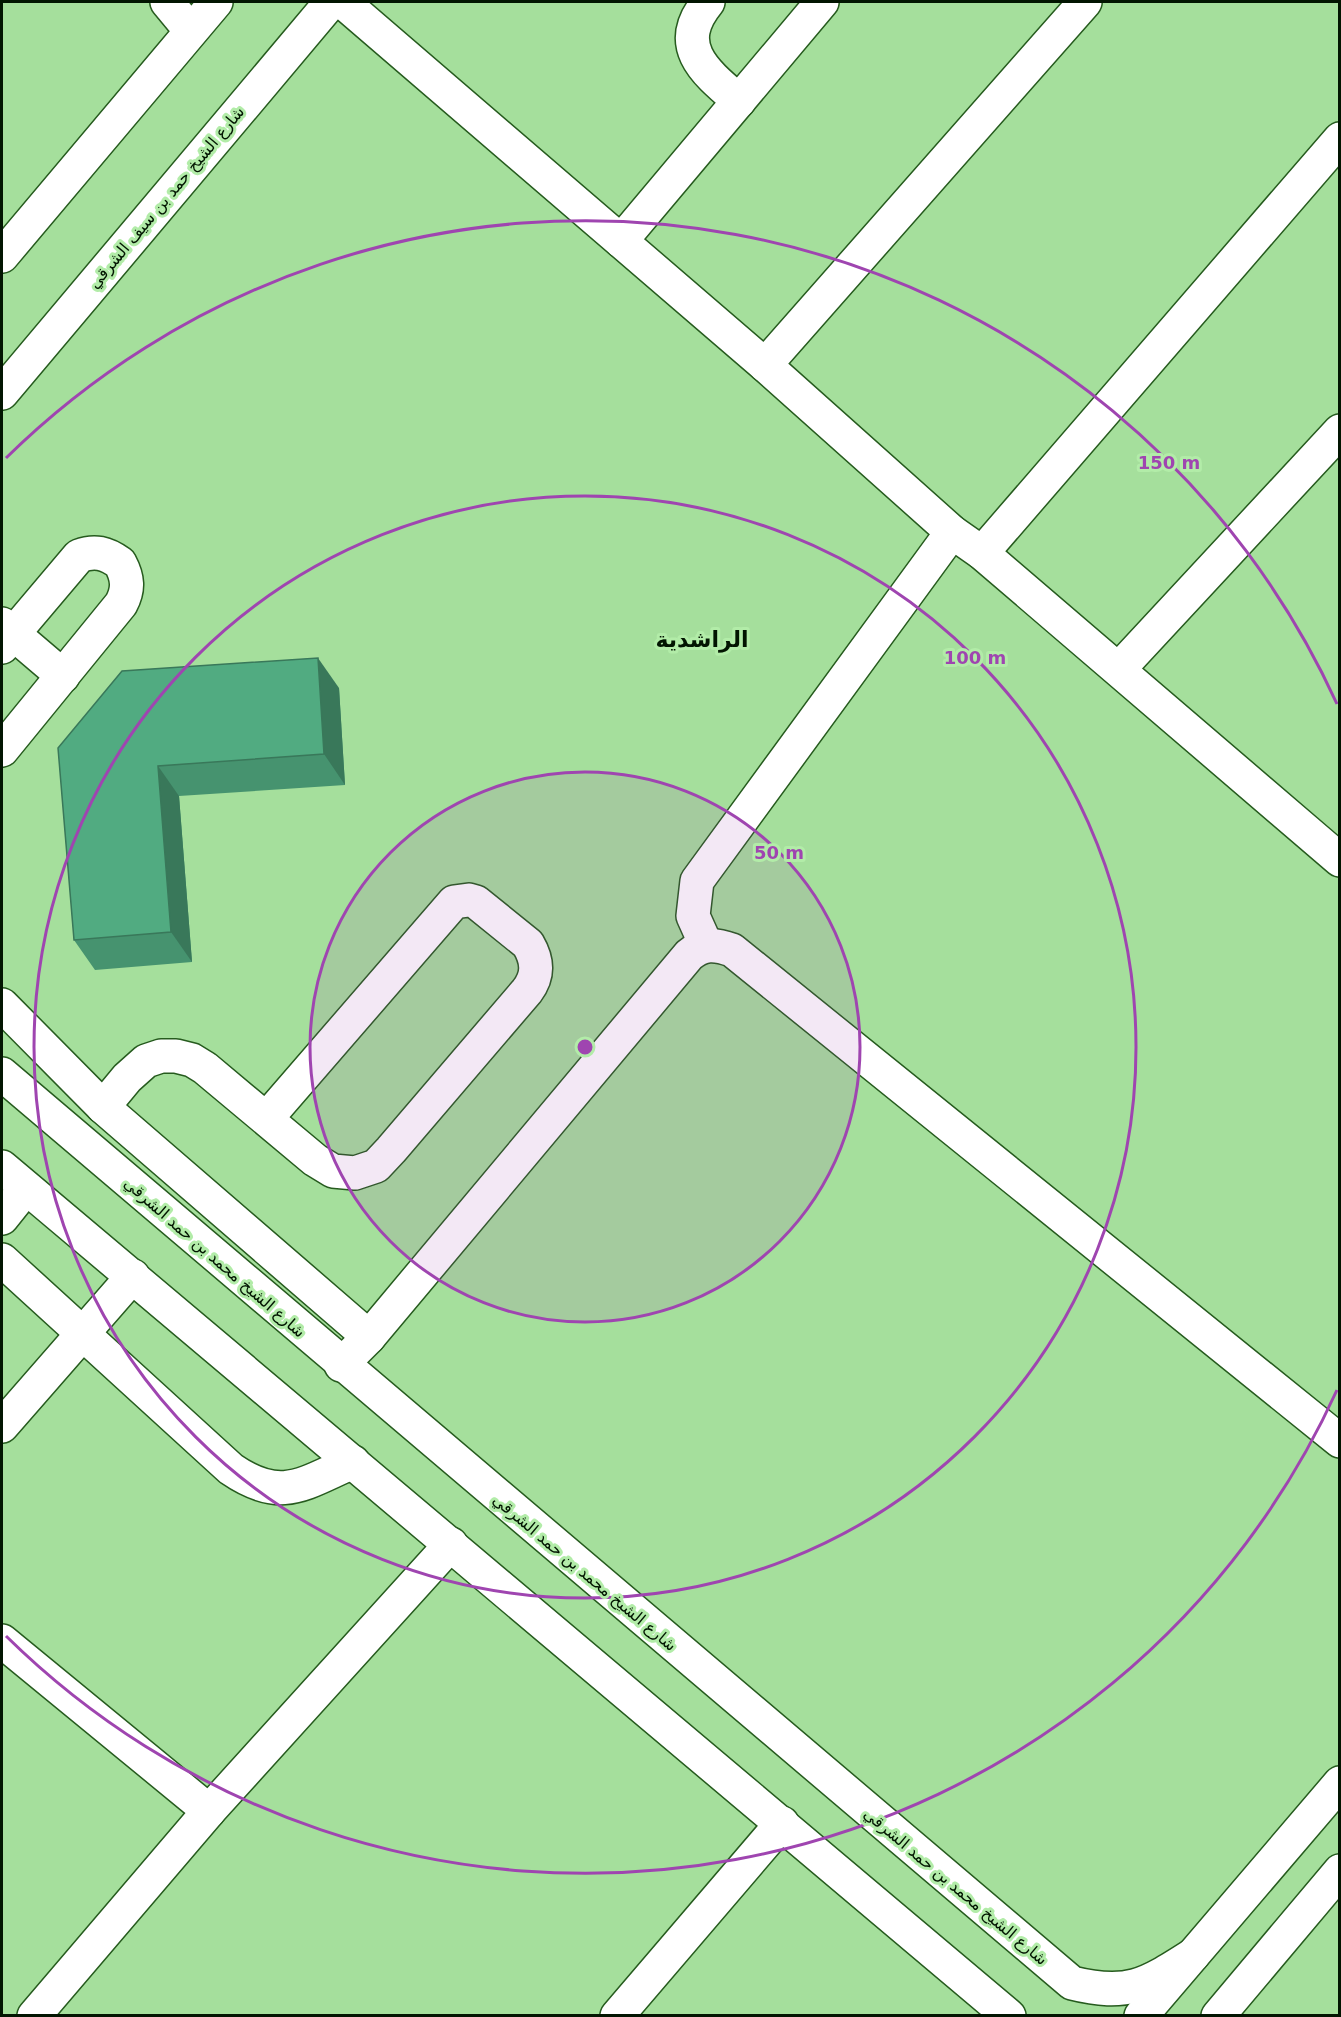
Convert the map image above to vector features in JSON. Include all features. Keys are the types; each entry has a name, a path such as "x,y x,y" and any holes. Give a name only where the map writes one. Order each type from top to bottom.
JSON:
{"street":[{"path":"166,2 191,31"},
{"path":"2,256 216,2"},
{"name":"شارع الشيخ حمد بن سيف الشرقي","path":"2,393 331,2"},
{"path":"343,2 765,365 952,532 982,553 1339,858"},
{"path":"708,2 698,16 693,30 693,45 697,60 705,72 739,101"},
{"path":"621,241 822,2"},
{"path":"765,365 1085,2"},
{"path":"982,553 1340,139"},
{"path":"1119,669 1340,431"},
{"path":"706,945 693,915 697,881 952,532"},
{"path":"7,730 63,676 126,595 125,573 120,563 100,553 89,552 79,556 5,634 63,676"},
{"path":"103,1107 127,1078 146,1061 161,1056 176,1056 192,1060 205,1068 315,1160 333,1171 355,1173 376,1166 534,983 536,963 528,944 476,902 469,900 454,902 267,1118"},
{"path":"341,1365 369,1337 689,955 706,945 720,945 732,950 1340,1441"},
{"path":"2,1005 103,1107 369,1337"},
{"name":"شارع الشيخ محمد بن حمد الشرقي","path":"2,1074 341,1365 1072,1983 1102,1990 1138,1987 1193,1955"},
{"path":"2,1167 1007,2013"},
{"path":"2,1218 26,1188"},
{"path":"2,1260 231,1468 247,1479 264,1486 302,1486 353,1462"},
{"path":"2,1426 133,1276"},
{"path":"34,2016 209,1811 451,1544"},
{"path":"2,1641 209,1811"},
{"path":"1141,2016 1340,1783"},
{"path":"617,2016 783,1823"},
{"path":"1218,2016 1340,1871"}],"building":[{"path":"318,658 324,754 158,766 171,932 74,940 58,748 122,671"}],"district":[{"name":"الراشدية","path":"702,639"}]}
